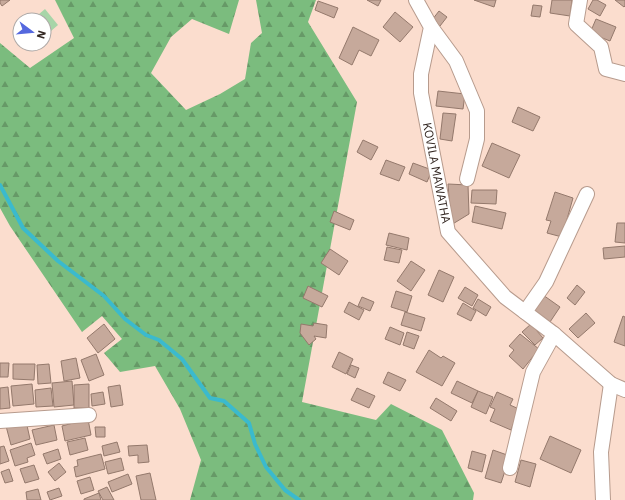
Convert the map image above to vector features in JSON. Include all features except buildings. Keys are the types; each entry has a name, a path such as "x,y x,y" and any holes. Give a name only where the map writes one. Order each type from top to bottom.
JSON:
{"street":[{"path":"416,0 431,27 456,61 477,111 477,138 467,179"},
{"path":"580,0 576,24 601,48 606,69 625,74"},
{"name":"KOVILA MAWATHA","path":"431,27 421,74 421,93 448,232 505,297 554,334 611,384 625,390"},
{"path":"525,312 546,282 587,194"},
{"path":"510,468 533,372 554,334"},
{"path":"603,500 601,452 611,384"},
{"path":"0,421 90,415"}],"green space":[{"path":"55,0 239,0 229,34 192,19 171,37 151,73 186,110 220,94 245,79 251,43 262,33 256,0 316,0 308,22 357,102 302,402 376,420 391,404 442,430 474,493 473,500 190,500 201,460 180,409 155,366 120,372 104,353 122,339 102,316 82,332 10,226 0,208 0,43 30,68 74,38"},
{"path":"52,18 58,25 52,30"}],"waterway":[{"path":"0,185 23,228 58,261 104,296 125,319 146,335 159,340 182,359 210,398 224,401 249,423 255,444 266,467 285,490 299,500"}]}
